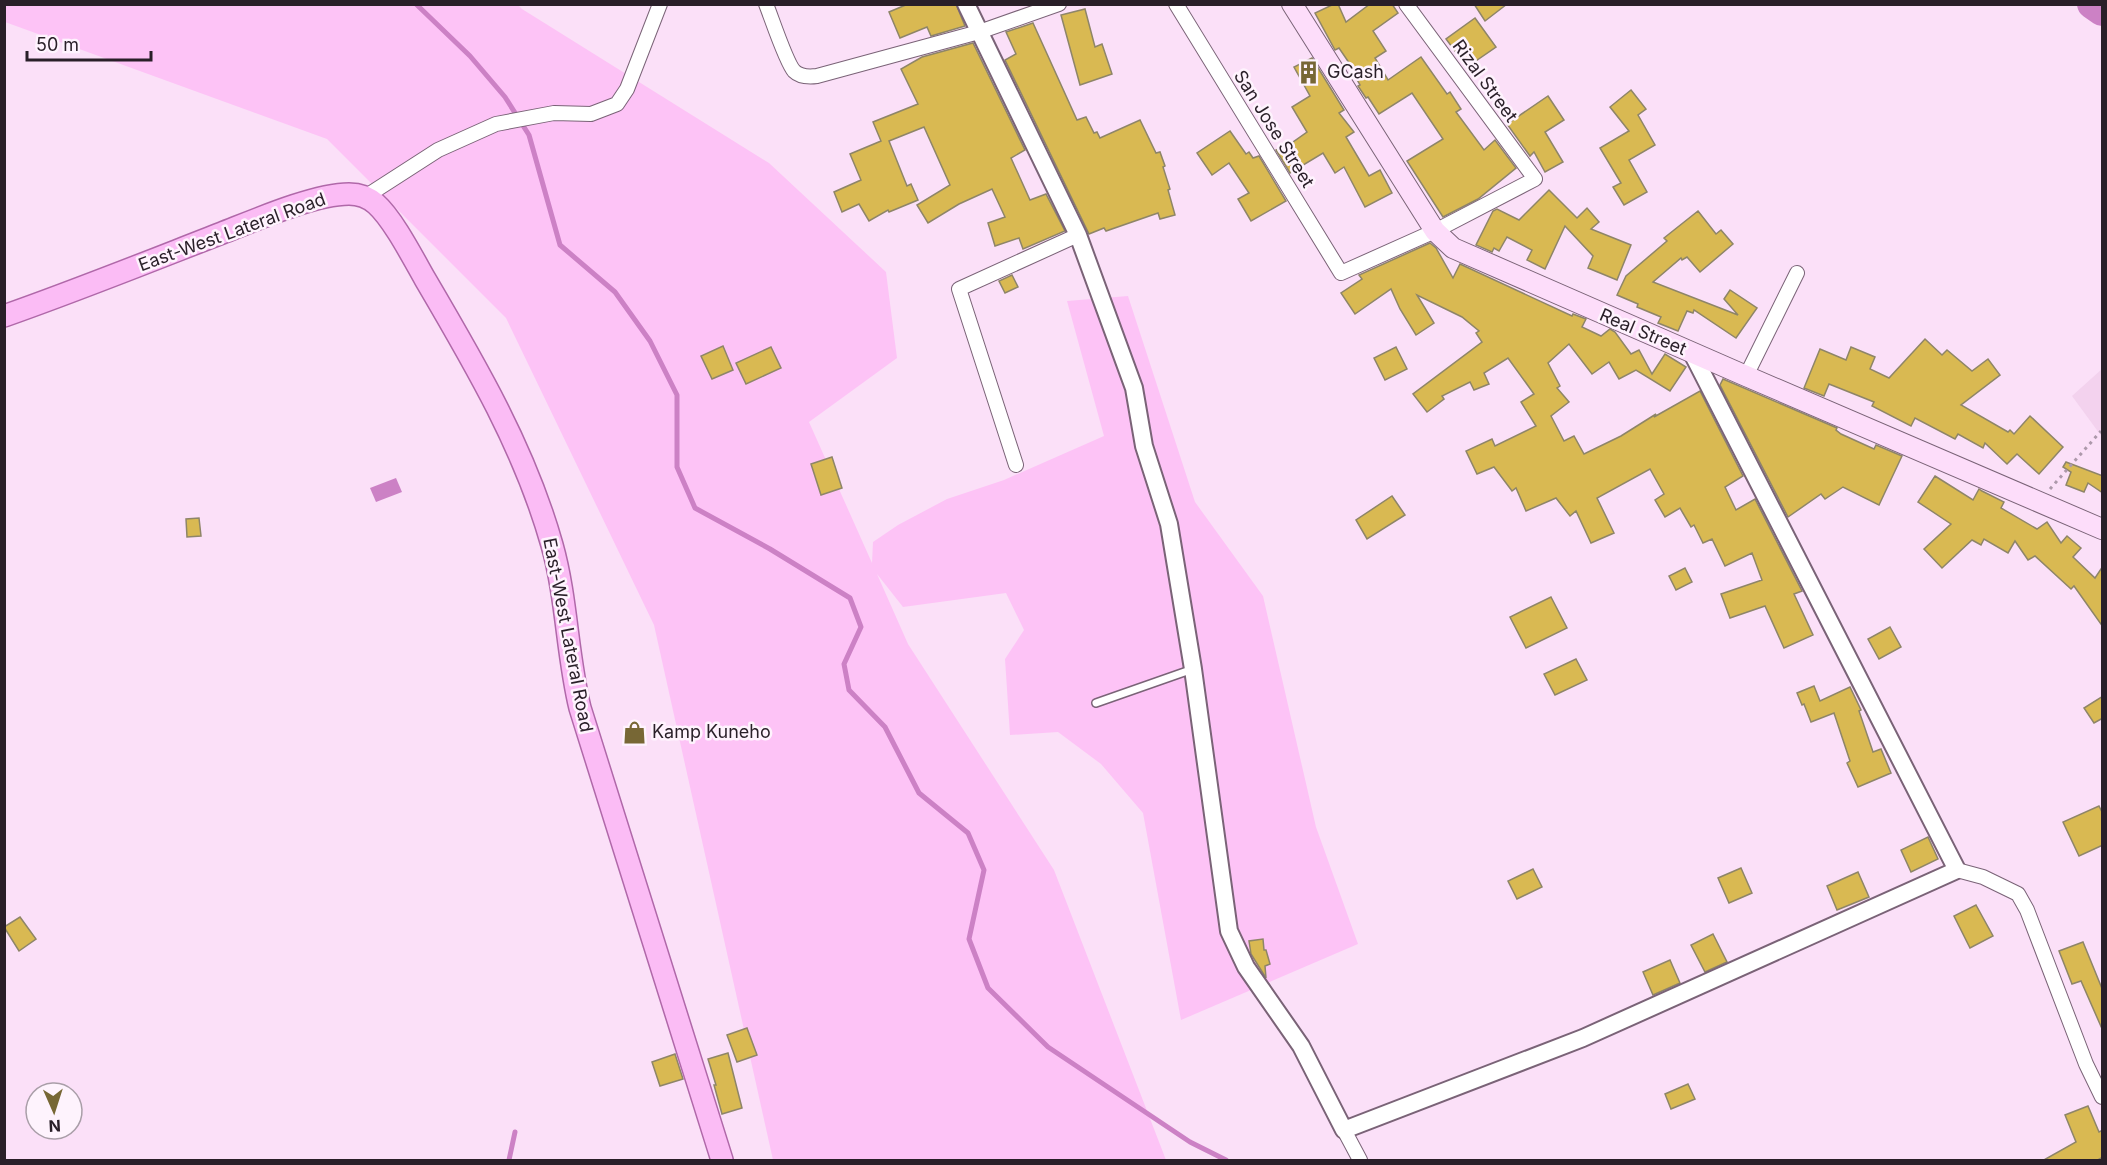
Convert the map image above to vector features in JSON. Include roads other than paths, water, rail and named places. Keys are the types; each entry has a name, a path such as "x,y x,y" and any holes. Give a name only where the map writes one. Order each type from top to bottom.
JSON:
{"main road":[{"name":"Real Street","path":"1292,4 1435,231 1453,248 2103,529"},
{"name":"East-West Lateral Road","path":"4,316 280,212 332,196 349,194 365,197 376,204 391,223 477,366 501,415 543,517 557,563 571,665 580,708 722,1161"}],"street":[{"path":"365,197 438,150 496,124 554,113 591,114 617,104 627,89 660,4"},
{"path":"766,4 789,63 795,73 806,77 817,76 979,32 1059,4"},
{"path":"966,4 1078,235 1134,388 1144,446 1169,524 1193,669 1229,931 1246,967 1301,1046 1360,1161"},
{"name":"San Jose Street","path":"1176,4 1341,273 1435,231"},
{"name":"Rizal Street","path":"1406,4 1535,179 1435,231"},
{"path":"1016,465 959,289 1078,235"},
{"path":"1746,376 1797,273"},
{"path":"1692,353 1957,870"},
{"path":"1344,1130 1583,1038 1957,870 1983,877 2018,894 2027,910 2086,1064 2103,1097"},
{"path":"2086,1064 2103,1064"}],"lane":[{"path":"1096,703 1193,669"}],"waterway":[{"path":"416,4 470,56 505,97 529,135 560,245 615,292 650,341 677,395 677,467 695,508 770,549 850,598 861,627 844,664 849,690 885,727 919,793 968,833 984,870 969,939 988,988 1048,1047 1190,1142 1226,1160"},
{"path":"2092,4 2102,11"},
{"path":"509,1160 515,1132"}],"place":[{"name":"GCash","path":"1309,72"},
{"name":"Kamp Kuneho","path":"634,732"}]}
